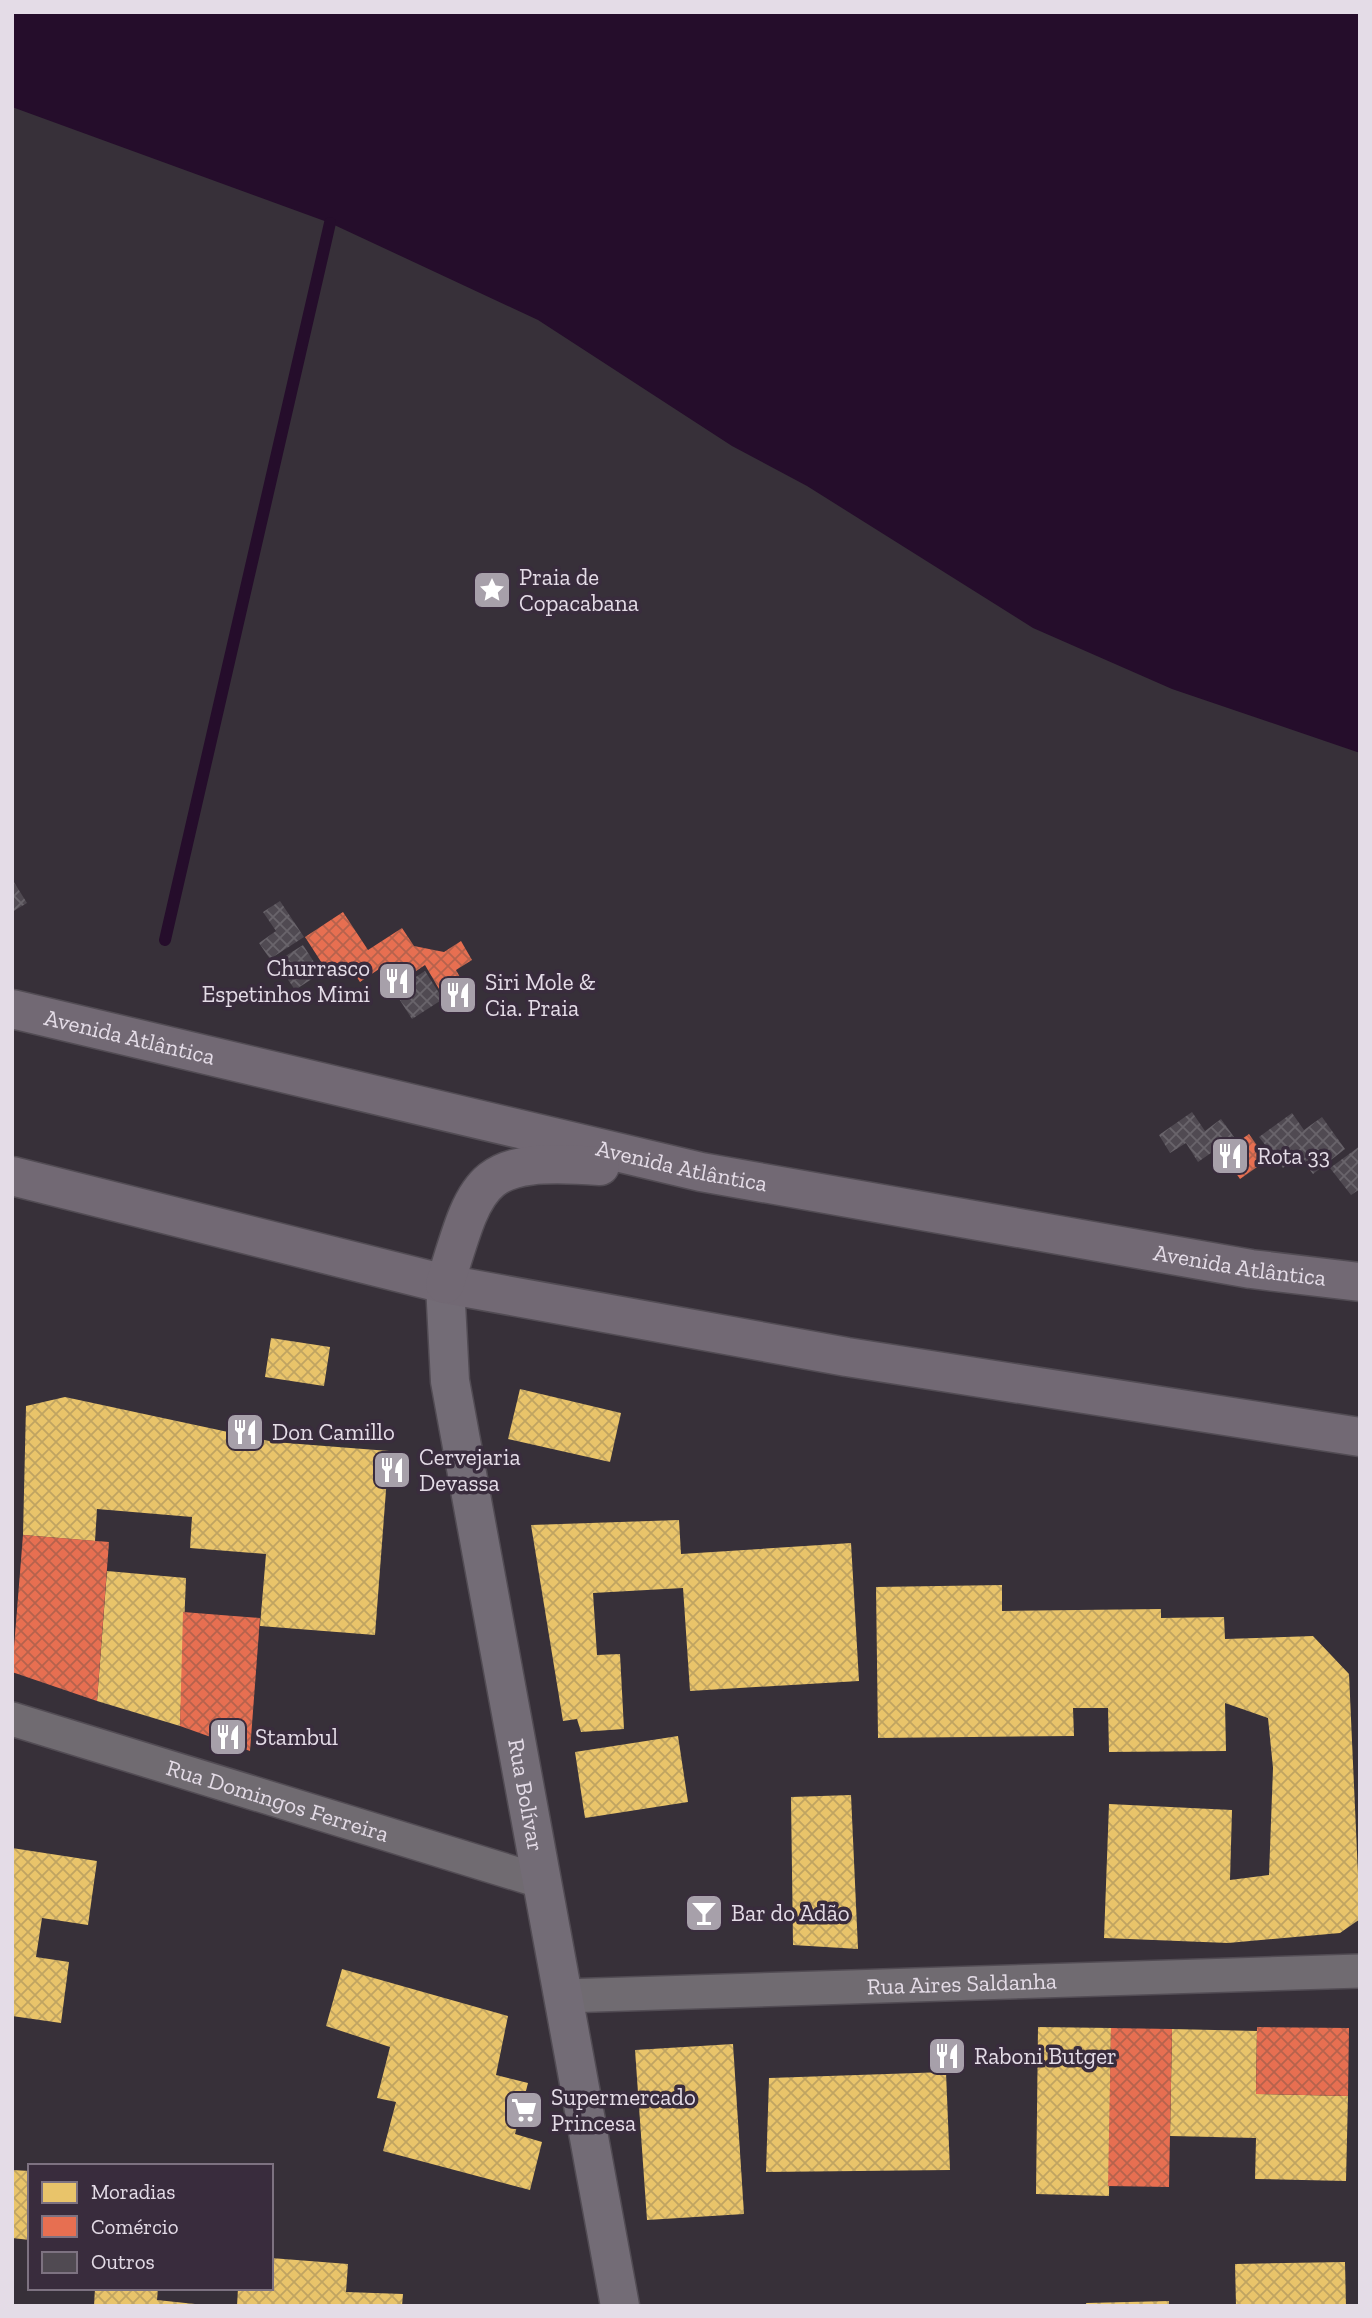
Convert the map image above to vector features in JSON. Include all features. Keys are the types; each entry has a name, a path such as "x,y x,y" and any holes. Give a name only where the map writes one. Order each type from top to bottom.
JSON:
{"highway":[{"name":"Avenida Atlântica","path":"12,1009 701,1172 1251,1269 1360,1282"},
{"path":"445,1284 474,1197 486,1182 499,1174 527,1166 570,1164 701,1172"},
{"path":"12,1176 445,1284 901,1366 1360,1437"}],"main road":[{"name":"Rua Bolívar","path":"445,1284 450,1381 620,2306"}],"street":[{"name":"Rua Domingos Ferreira","path":"12,1719 543,1882"},
{"name":"Rua Aires Saldanha","path":"563,1996 1360,1971"}],"shaded area":[{"path":"12,12 1360,12 1360,753 1172,689 1033,628 807,486 732,446 538,320 330,223 12,107"}],"building: Moradias":[{"path":"271,1338 330,1347 324,1386 265,1377"},
{"path":"520,1389 621,1413 610,1462 508,1439"},
{"path":"65,1397 274,1442 389,1451 375,1635 260,1626 266,1554 190,1548 192,1517 97,1509 95,1541 23,1535 26,1406"},
{"path":"679,1520 681,1554 851,1543 859,1681 690,1691 683,1588 593,1593 597,1655 620,1654 624,1729 581,1732 577,1719 563,1721 531,1525"},
{"path":"107,1571 186,1578 180,1726 97,1701"},
{"path":"1002,1585 1002,1611 1161,1609 1161,1618 1224,1617 1225,1639 1313,1636 1349,1674 1360,1919 1340,1933 1228,1943 1104,1938 1109,1804 1232,1810 1230,1880 1269,1875 1273,1768 1268,1718 1225,1703 1226,1751 1109,1752 1108,1708 1073,1708 1074,1736 878,1738 876,1587"},
{"path":"678,1736 688,1802 585,1818 575,1752"},
{"path":"851,1795 858,1949 793,1945 791,1797"},
{"path":"12,1848 97,1861 88,1925 42,1918 36,1957 69,1962 61,2023 12,2016"},
{"path":"342,1969 508,2016 496,2075 528,2083 515,2134 542,2142 530,2190 383,2151 396,2102 377,2098 390,2047 326,2026"},
{"path":"1038,2027 1111,2028 1109,2196 1036,2194"},
{"path":"1172,2029 1257,2031 1256,2094 1348,2096 1346,2181 1255,2179 1256,2138 1170,2136"},
{"path":"733,2044 744,2214 647,2220 635,2050"},
{"path":"946,2072 950,2170 766,2172 769,2078"},
{"path":"12,2170 28,2171 28,2240 12,2238"},
{"path":"273,2258 348,2264 346,2292 403,2294 402,2306 237,2306 238,2290 273,2290"},
{"path":"1345,2262 1346,2306 1236,2306 1235,2264"},
{"path":"95,2290 158,2290 157,2300 214,2306 94,2306"},
{"path":"1169,2301 1169,2306 1086,2306 1086,2303"}],"building: Comércio":[{"path":"343,912 368,950 402,928 414,946 444,952 461,941 472,960 456,970 466,988 446,1001 425,965 391,988 379,969 360,982 347,962 329,974 305,937"},
{"path":"1249,1134 1267,1160 1240,1179 1222,1153"},
{"path":"23,1535 109,1542 97,1701 12,1672"},
{"path":"183,1612 260,1618 250,1751 180,1726"},
{"path":"1257,2027 1349,2028 1348,2096 1256,2094"},
{"path":"1111,2028 1172,2029 1169,2187 1108,2186"}],"building: Outros":[{"path":"12,879 27,903 12,912"},
{"path":"280,901 304,937 270,959 259,943 276,931 263,912"},
{"path":"303,945 321,973 295,990 276,962"},
{"path":"425,971 443,999 412,1019 394,991"},
{"path":"1192,1112 1205,1131 1221,1119 1234,1137 1198,1162 1186,1143 1170,1153 1159,1135"},
{"path":"1292,1113 1304,1130 1322,1117 1345,1149 1313,1174 1299,1156 1283,1168 1259,1137"},
{"path":"1360,1146 1360,1189 1351,1195 1330,1168"}],"waterway":[{"path":"165,940 330,223"}],"place":[{"name":"Praia de Copacabana","path":"492,590"},
{"name":"Churrasco Espetinhos Mimi","path":"397,981"},
{"name":"Siri Mole & Cia. Praia","path":"458,995"},
{"name":"Rota 33","path":"1230,1156"},
{"name":"Don Camillo","path":"245,1432"},
{"name":"Cervejaria Devassa","path":"392,1470"},
{"name":"Stambul","path":"228,1737"},
{"name":"Bar do Adão","path":"704,1913"},
{"name":"Raboni Butger","path":"947,2056"},
{"name":"Supermercado Princesa","path":"524,2110"}]}
